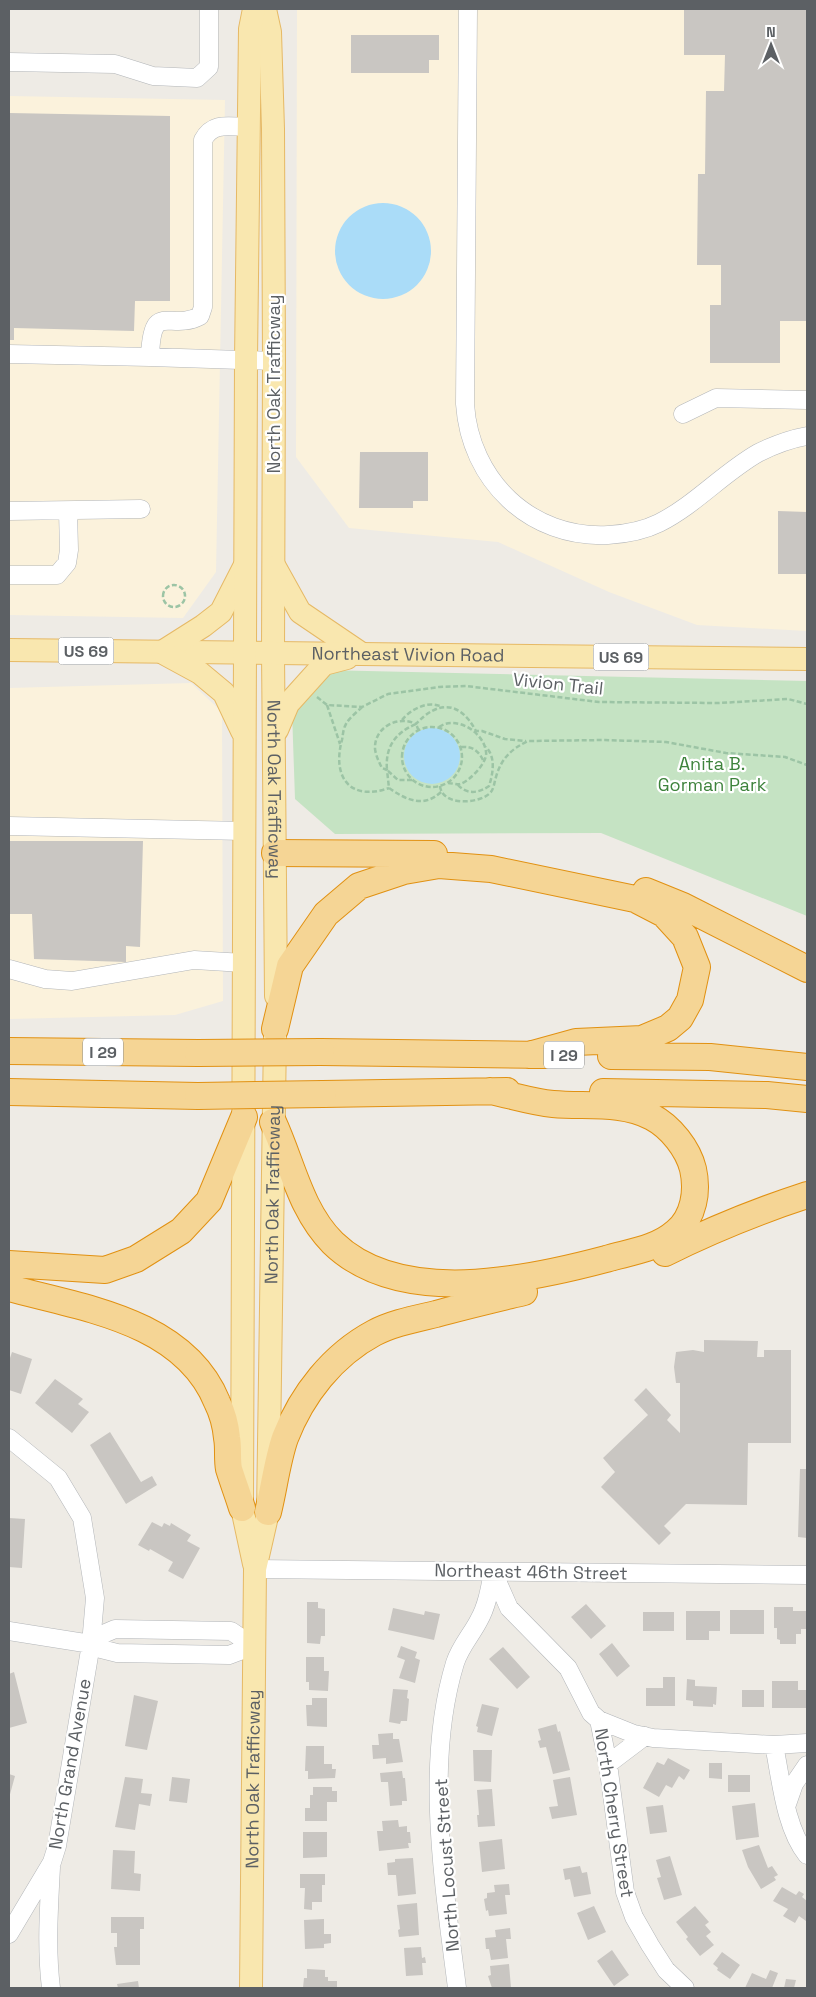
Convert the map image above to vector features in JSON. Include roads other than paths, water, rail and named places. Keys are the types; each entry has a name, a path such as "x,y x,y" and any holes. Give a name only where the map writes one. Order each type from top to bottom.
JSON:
{"highway":[{"path":"275,853 468,854 559,868 615,882 683,906 807,969"},
{"path":"275,1029 290,966 326,914 359,886 404,871 439,865 491,869 636,899 664,914 685,937 697,967 690,1000 680,1018 668,1028 642,1039 576,1042 529,1055"},
{"name":"I 29","path":"9,1051 321,1052 710,1057 807,1067"},
{"path":"273,1122 287,1152 301,1195 320,1228 340,1249 360,1262 381,1272 404,1279 428,1282 500,1282 588,1264 661,1244 678,1231 689,1216 695,1187 692,1166 678,1140 653,1117 632,1110 609,1106 552,1104 490,1091"},
{"name":"I 29","path":"9,1092 198,1096 490,1091 767,1095 807,1099"},
{"path":"9,1264 105,1270 136,1259 151,1250 181,1231 209,1201 244,1117"},
{"path":"268,1512 284,1440 293,1420 309,1392 323,1375 355,1344 397,1324 592,1275 662,1254 707,1232 758,1211 807,1195"},
{"path":"9,1288 120,1318 143,1328 174,1348 193,1364 208,1383 218,1403 228,1438 229,1467 242,1508"}],"main road":[{"name":"North Oak Trafficway","path":"254,9 250,29 246,360 242,1508 255,1569"},
{"name":"North Oak Trafficway","path":"251,1988 253,1646 255,1569 268,1512 277,970 273,653 273,129 270,32 265,9"},
{"path":"245,738 224,693 200,673 162,652 203,626 220,612 246,564"},
{"path":"274,564 284,588 300,612 362,654"},
{"name":"Northeast Vivion Road","path":"9,650 807,659"},
{"path":"245,653 262,708 261,931 277,970"},
{"path":"274,738 288,704 324,664 362,654"}],"street":[{"path":"9,62 115,64 153,76 197,78 209,67 209,9"},
{"path":"468,9 466,421 470,439 478,458 502,494 518,508 538,520 570,532 598,536 640,531 678,512 750,458 771,446 793,438 807,436"},
{"path":"150,357 151,334 156,325 165,320 192,320 200,316 203,307 203,140 208,132 216,127 248,127"},
{"path":"9,354 274,361"},
{"path":"683,414 716,398 807,400"},
{"path":"9,511 141,509"},
{"path":"9,574 57,575 67,563 69,550 68,511"},
{"path":"9,826 245,830"},
{"path":"9,968 45,979 72,981 194,960 244,963"},
{"name":"North Grand Avenue","path":"9,1438 58,1478 82,1518 96,1598 91,1644 57,1846 52,1862 9,1934"},
{"name":"Northeast 46th Street","path":"255,1569 807,1575"},
{"name":"North Cherry Street","path":"493,1572 509,1608 568,1668 591,1713 599,1720 608,1764 625,1892 634,1917 650,1945 666,1970 682,1987"},
{"name":"North Locust Street","path":"457,1988 443,1862 439,1781 443,1723 455,1661 480,1618 493,1572"},
{"path":"483,1610 509,1608"},
{"path":"91,1644 101,1635 115,1629 231,1631 253,1646"},
{"path":"9,1631 91,1644 117,1653 229,1655 253,1646"},
{"path":"599,1720 644,1736 774,1745 807,1743"},
{"path":"608,1764 644,1736"},
{"path":"774,1745 796,1836 807,1855"},
{"path":"787,1805 794,1784 807,1766"},
{"path":"51,1988 48,1967 48,1917 52,1862"},
{"path":"23,1909 48,1917"}],"water":[{"path":"383,203 401,206 417,217 428,233 431,251 428,269 417,285 401,296 383,299 365,296 349,285 338,269 335,251 338,233 349,217 365,206"},
{"path":"432,728 443,730 452,736 458,745 460,756 458,767 452,776 443,782 432,784 421,782 412,776 406,767 404,756 406,745 412,736 421,730"}],"park label":[{"name":"Anita B. Gorman Park","path":"712,774"}]}
